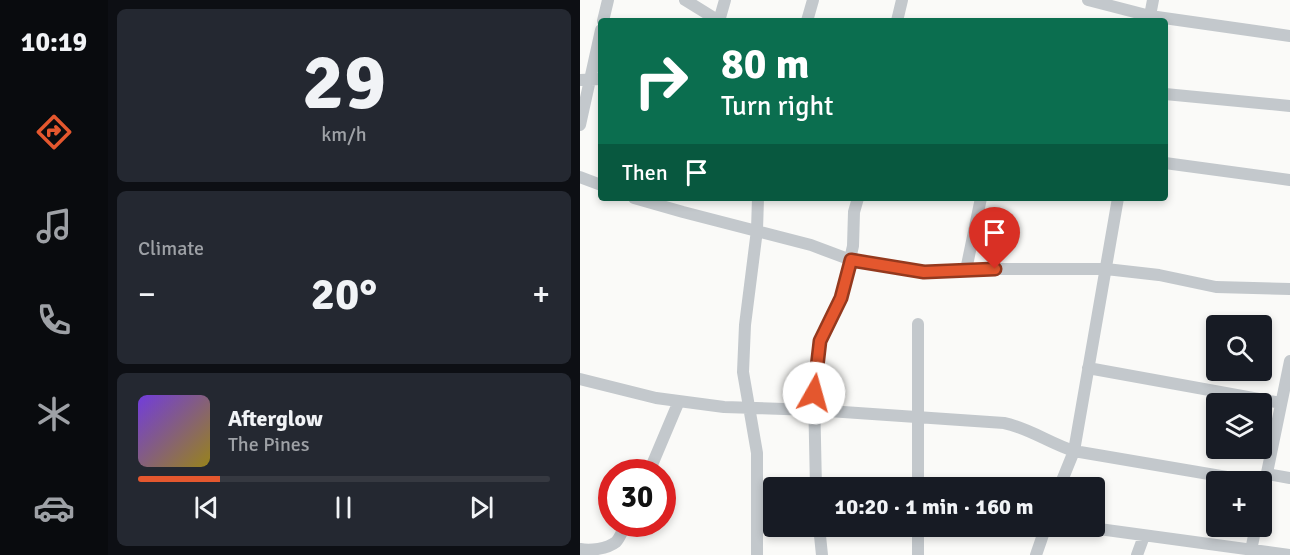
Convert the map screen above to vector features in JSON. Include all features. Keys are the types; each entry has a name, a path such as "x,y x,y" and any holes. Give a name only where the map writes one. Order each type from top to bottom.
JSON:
{"street":[{"path":"604,18 608,0"},
{"path":"685,0 714,18"},
{"path":"720,18 725,0"},
{"path":"808,18 813,0"},
{"path":"898,18 902,0"},
{"path":"1088,0 1150,18 1153,0"},
{"path":"1168,20 1290,36"},
{"path":"580,125 598,43"},
{"path":"1168,94 1290,106"},
{"path":"1168,163 1290,180"},
{"path":"580,177 598,185"},
{"path":"644,201 811,244 851,260 924,272 995,269 1106,269 1159,275 1216,287 1290,289"},
{"path":"757,555 757,453 743,372 745,325 757,230 758,201"},
{"path":"817,477 814,393 820,341 841,298 851,260 854,212 857,201"},
{"path":"966,270 980,201"},
{"path":"1063,477 1074,451 1117,201"},
{"path":"918,324 918,477"},
{"path":"1264,471 1285,396 1290,361"},
{"path":"1088,368 1285,396"},
{"path":"580,380 656,398 724,407 814,410 1004,423 1018,426 1057,446 1074,451 1206,471"},
{"path":"654,459 679,401"},
{"path":"1272,479 1290,478"},
{"path":"1105,530 1251,552 1290,555"},
{"path":"1137,555 1144,536"},
{"path":"582,551 609,546 619,537"},
{"path":"820,537 822,555"},
{"path":"918,537 918,555"},
{"path":"1036,555 1042,537"},
{"path":"1251,552 1254,537"}],"route":[{"path":"814,393 820,341 841,298 851,260 924,272 995,269"}]}
